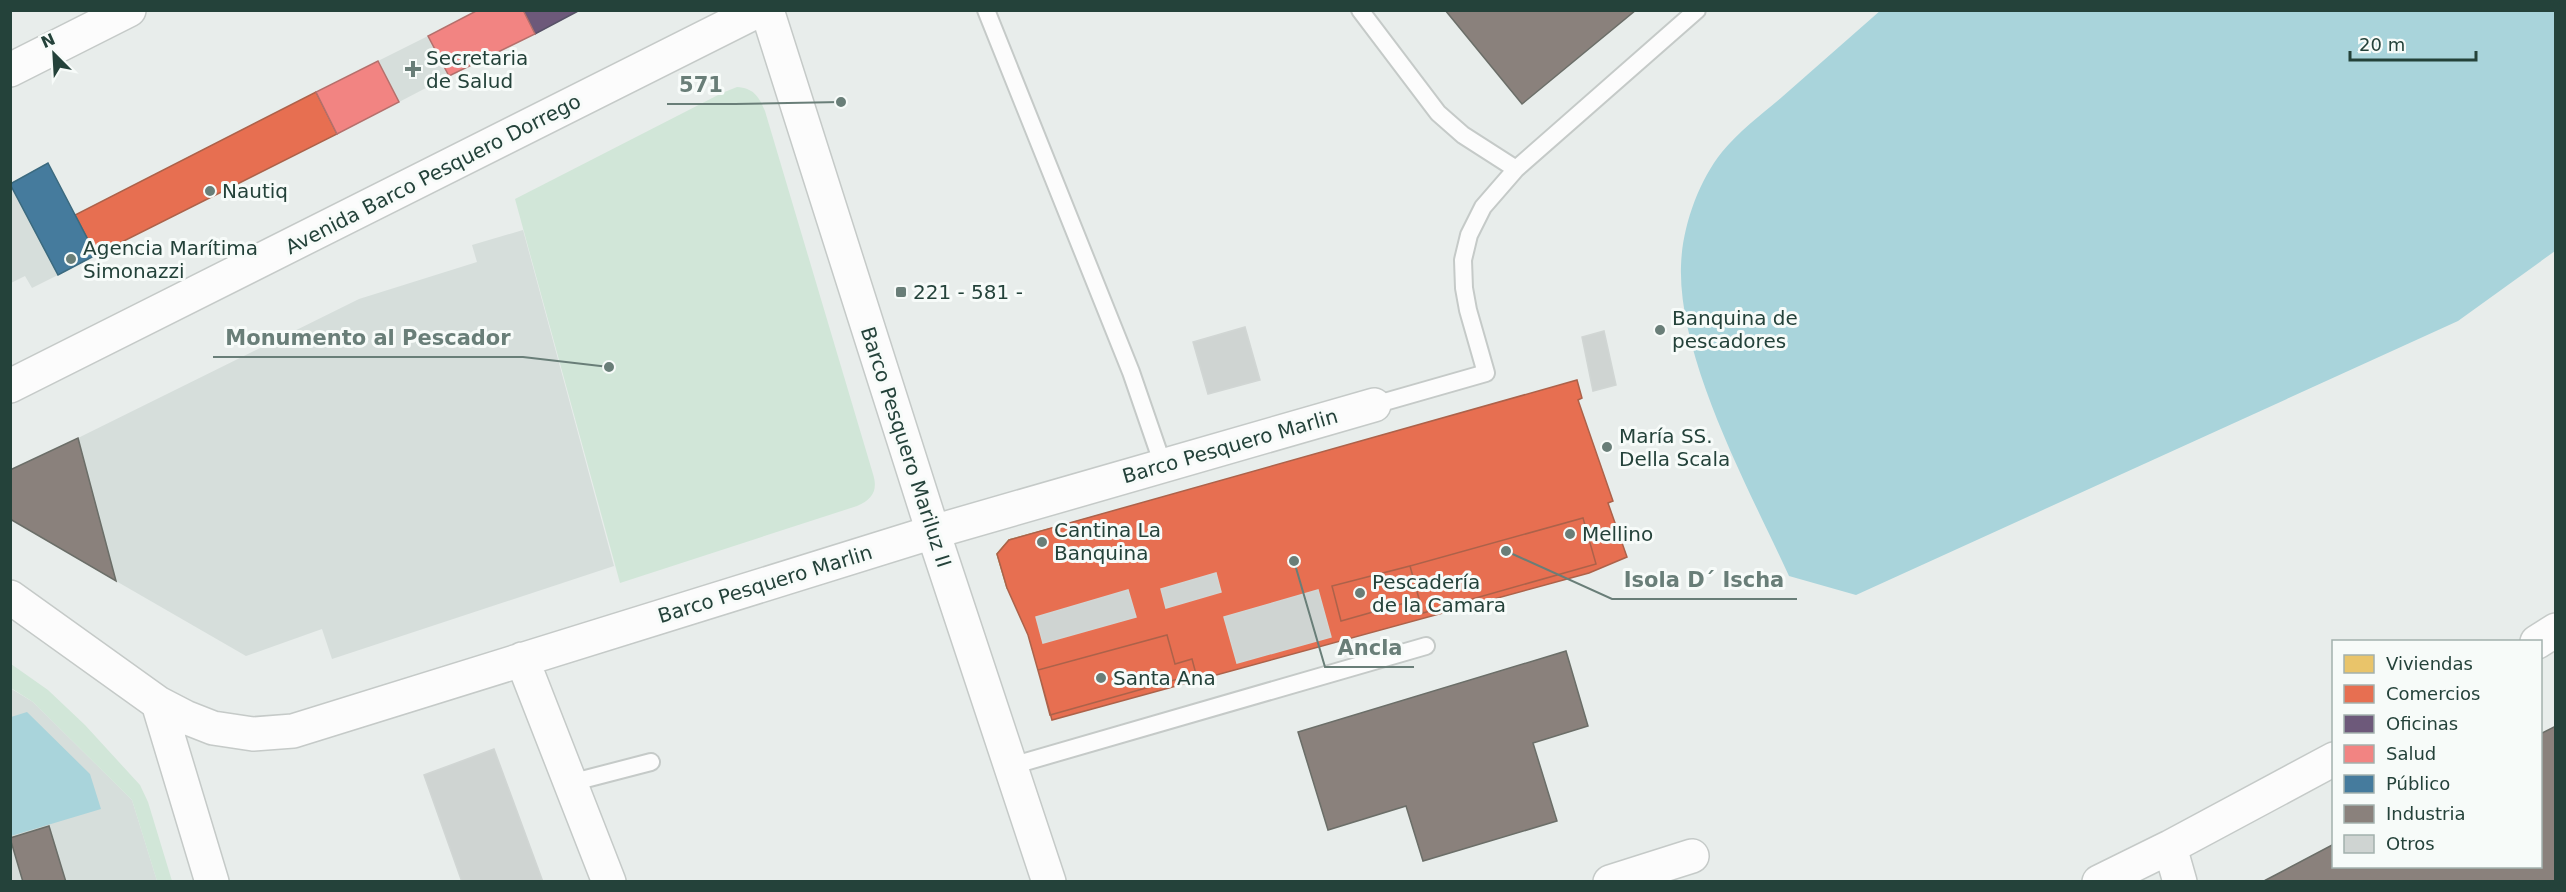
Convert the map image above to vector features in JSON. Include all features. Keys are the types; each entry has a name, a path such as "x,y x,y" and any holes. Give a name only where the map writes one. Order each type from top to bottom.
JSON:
{"street":[{"path":"10,70 129,10"},
{"name":"Avenida Barco Pesquero Dorrego","path":"10,386 755,12"},
{"name":"Barco Pesquero Mariluz II","path":"755,12 933,532 1049,882"},
{"name":"Barco Pesquero Marlin","path":"10,597 158,703 185,717 213,728 253,734 293,731 933,532 1374,405"},
{"path":"2540,640 2556,630"},
{"path":"522,659 609,882"},
{"path":"158,703 212,882"},
{"path":"2099,882 2170,847 2332,760"},
{"path":"2170,847 2180,882"},
{"path":"1610,882 1692,856"}],"lane":[{"path":"986,10 1131,372 1163,465"},
{"path":"1360,10 1438,113 1463,135 1516,169"},
{"path":"1374,405 1486,373 1468,310 1463,260 1469,235 1483,207 1516,169 1697,10"},
{"path":"1011,766 1426,646"},
{"path":"570,783 651,762"}],"shaded area":[{"name":"Secretaria de Salud","path":"428,36 449,76 399,102 378,61"},
{"path":"10,184 58,275 32,288 25,276 11,283"},
{"path":"523,230 614,566 332,659 322,629 246,656 116,581 78,438 359,299 477,262 472,245"},
{"path":"10,688 33,702 132,800 157,881 11,881"}],"green space":[{"path":"737,87 752,91 765,111 875,485 870,497 857,506 620,583 515,199"},
{"path":"11,664 48,690 85,725 140,785 148,802 172,881 157,881 132,800 33,702 11,688"}],"water":[{"path":"1881,10 2555,11 2555,251 2458,321 1856,595 1789,576 1719,424 1691,342 1683,303 1681,266 1684,236 1699,191 1713,164 1728,145 1750,123"},
{"path":"27,712 90,774 101,809 11,836 11,717"}],"building: Viviendas":[{"path":"1523,398 1540,458 1454,483 1437,423"},
{"path":"1435,428 1445,462 1411,471 1401,438"},
{"path":"1397,437 1406,472 1370,482 1360,447"},
{"path":"1309,465 1325,519 1295,528 1279,474"},
{"path":"1274,471 1290,529 1260,538 1243,479"},
{"path":"1238,481 1254,539 1224,548 1207,490"},
{"path":"1201,491 1216,546 1182,556 1174,531 1129,544 1120,514"},
{"path":"1104,514 1120,572 1030,598 1007,588 997,554 1009,540"},
{"path":"1221,620 1229,648 1203,656 1195,627"}],"building: Comercios":[{"path":"316,92 337,134 96,255 75,215"},
{"path":"1577,380 1582,398 1578,400 1613,501 1608,503 1627,557 1589,573 1052,720 1028,635 1007,588 997,554 1009,540"},
{"path":"1583,518 1596,564 1423,613 1410,566"},
{"path":"1410,566 1419,599 1341,621 1332,586"},
{"path":"1167,635 1175,664 1192,659 1196,674 1050,715 1038,670"}],"building: Oficinas":[{"path":"523,10 580,10 535,34"}],"building: Salud":[{"path":"478,10 523,10 535,34 449,76 428,36"},
{"path":"378,61 399,102 337,134 316,92"}],"building: Público":[{"path":"48,163 96,255 58,275 10,184"}],"building: Industria":[{"path":"1445,10 1636,10 1522,104"},
{"path":"78,438 116,581 10,519 10,470"},
{"path":"1566,651 1588,726 1533,743 1557,821 1423,861 1406,806 1328,830 1298,732"},
{"path":"2556,726 2556,882 2262,882 2332,845 2332,868 2542,868 2542,733"},
{"path":"49,826 66,882 23,882 10,838"}],"building: Otros":[{"path":"1245,327 1260,380 1208,394 1193,342"},
{"path":"1604,331 1616,385 1593,391 1582,337"},
{"path":"1216,573 1221,592 1166,608 1161,589"},
{"path":"1128,590 1136,617 1043,643 1036,617"},
{"path":"1318,590 1331,637 1237,663 1224,617"},
{"path":"494,749 543,882 462,882 424,775"}],"place":[{"name":"Secretaria de Salud","path":"413,69"},
{"name":"571","path":"841,102"},
{"name":"Nautiq","path":"210,191"},
{"name":"Agencia Marítima Simonazzi","path":"71,259"},
{"name":"221 - 581 -","path":"901,292"},
{"name":"Banquina de pescadores","path":"1660,330"},
{"name":"Monumento al Pescador","path":"609,367"},
{"name":"María SS. Della Scala","path":"1607,447"},
{"name":"Mellino","path":"1570,534"},
{"name":"Cantina La Banquina","path":"1042,542"},
{"name":"Isola D´ Ischa","path":"1506,551"},
{"name":"Ancla","path":"1294,561"},
{"name":"Pescadería de la Camara","path":"1360,593"},
{"name":"Santa Ana","path":"1101,678"}]}
